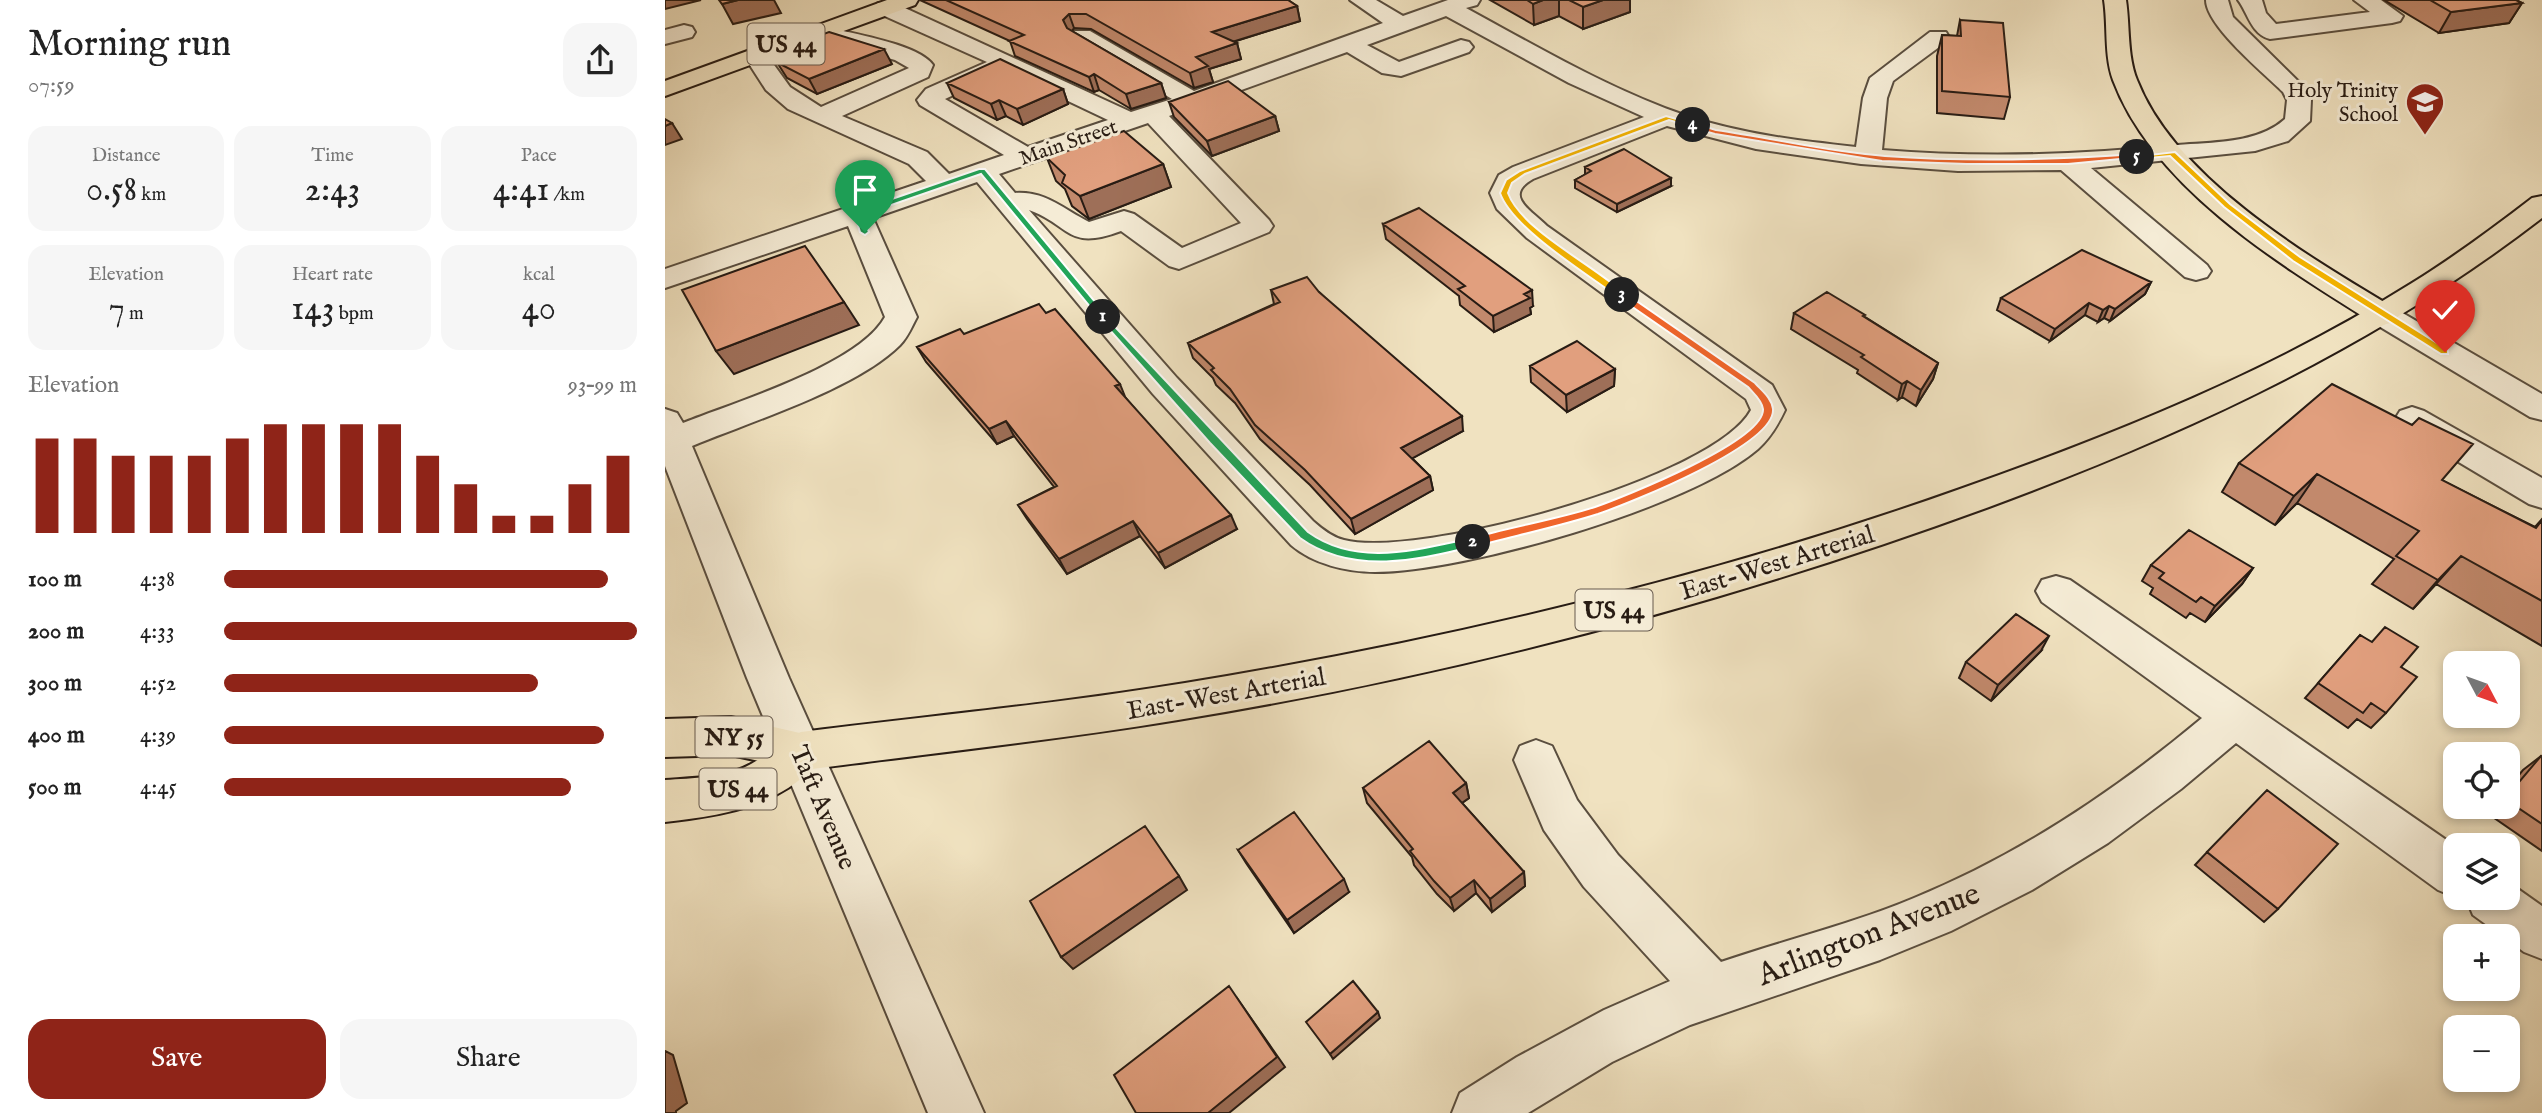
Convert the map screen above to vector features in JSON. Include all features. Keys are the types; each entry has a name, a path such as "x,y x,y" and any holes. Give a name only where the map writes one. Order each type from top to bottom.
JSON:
{"main road":[{"path":"2115,0 2118,43 2125,77 2144,117 2172,153 2197,179 2261,233 2336,286 2383,315"},
{"name":"US 44","path":"665,89 897,4"},
{"name":"East-West Arterial","path":"801,751 1128,710 1229,694 1488,642 1649,601 1856,538 2058,467 2219,400 2383,315 2482,251 2542,204"},
{"name":"NY 55","path":"665,738 731,736 801,751"},
{"name":"US 44","path":"665,801 716,795 746,786 775,773 801,751"}],"street":[{"path":"1361,0 1461,47"},
{"path":"1458,4 1496,33 1588,83 1668,117 1715,132 1868,156 1967,162 2068,162 2172,153 2262,141 2277,136 2297,121 2299,100 2294,89 2224,20 2217,7 2217,0"},
{"path":"2249,0 2253,2 2255,14 2270,32 2392,16 2365,0"},
{"path":"897,4 1007,62 1140,117 1259,226 1179,260 1124,220 1097,230 1084,231 1047,206 1029,199 1008,202"},
{"name":"Main Street","path":"665,279 1192,100 1458,4"},
{"path":"819,116 901,83 920,72 921,65 903,55 821,32"},
{"path":"1348,43 1390,68 1401,69 1496,33"},
{"path":"1082,36 1192,100"},
{"path":"1868,156 1875,98 1882,78 1938,37"},
{"path":"756,55 770,83 796,105 918,158 944,184"},
{"path":"1007,62 935,94 929,100 1025,156"},
{"path":"982,171 1087,299 1214,441 1304,535 1330,550 1368,558 1405,555 1539,527 1651,490 1741,444 1766,419 1766,401 1751,385 1537,232 1507,203 1504,193 1509,181 1523,173 1668,117"},
{"path":"2068,162 2196,271"},
{"path":"669,430 823,380 871,353 891,336 901,317 857,214"},
{"path":"2383,315 2542,409"},
{"path":"2412,419 2542,495"},
{"name":"Taft Avenue","path":"669,430 768,678 956,1113"},
{"path":"2056,592 2443,866"},
{"name":"Arlington Avenue","path":"1481,1113 1522,1084 1588,1045 1655,1013 1713,990 1873,938 1994,885 2058,849 2124,806 2186,761 2234,718"},
{"path":"1536,760 1560,815 1601,871 1713,990"},
{"path":"2507,910 2542,934"}],"building":[{"path":"719,0 738,0 722,4"},
{"path":"946,0 1288,0 1297,6 1212,32 1237,43 1196,57 1208,66 1190,73 1086,14 1069,14 1063,20 1067,28 1161,83 1126,94 1094,74 1089,77 1009,41 1024,35"},
{"path":"1527,0 1543,0 1533,4"},
{"path":"1569,0 1603,0 1583,7"},
{"path":"2430,0 2516,0 2522,3 2451,12"},
{"path":"1960,20 2003,23 2010,97 1942,91 1942,35 1961,36"},
{"path":"829,32 884,49 809,79 778,63 771,53"},
{"path":"1000,59 1063,89 1017,109 999,100 991,104 947,83"},
{"path":"1228,81 1275,116 1207,141 1169,102"},
{"path":"1124,131 1163,164 1080,196 1062,183 1065,175 1047,158"},
{"path":"1624,149 1671,178 1617,204 1575,180 1591,171 1585,167"},
{"path":"1419,208 1532,290 1524,294 1530,298 1493,316 1458,289 1465,286 1383,224"},
{"path":"805,246 844,302 716,351 682,290"},
{"path":"2082,250 2151,282 2115,309 2109,306 2103,310 2089,303 2055,329 2001,298"},
{"path":"1307,277 1319,292 1462,416 1401,448 1430,476 1351,519 1305,470 1255,425 1230,389 1211,370 1214,368 1188,343 1280,302 1271,290"},
{"path":"1827,292 1938,363 1921,390 1907,381 1902,384 1861,357 1864,355 1794,313"},
{"path":"1039,304 1046,313 1055,309 1120,384 1115,386 1231,515 1158,553 1133,521 1059,559 1018,505 1057,486 1006,421 989,429 917,347 960,329 964,334"},
{"path":"1577,341 1615,369 1566,395 1530,366"},
{"path":"2332,384 2412,425 2419,418 2473,444 2442,480 2536,528 2542,520 2542,601 2461,556 2438,580 2396,556 2419,531 2317,474 2294,496 2239,463"},
{"path":"2189,530 2253,568 2215,606 2201,597 2196,602 2159,578 2164,573 2151,565"},
{"path":"2016,614 2049,636 1998,685 1966,662"},
{"path":"2385,627 2418,647 2401,667 2417,677 2386,713 2371,703 2363,713 2318,683 2360,635 2372,642"},
{"path":"1429,741 1466,783 1453,793 1524,872 1490,899 1474,880 1450,898 1410,851 1413,849 1363,788"},
{"path":"2541,756 2542,824 2520,809 2520,781"},
{"path":"2267,790 2338,844 2278,909 2207,852"},
{"path":"1294,812 1344,879 1287,920 1238,850"},
{"path":"1145,826 1179,876 1061,957 1030,901"},
{"path":"1353,981 1378,1012 1330,1054 1306,1022"},
{"path":"1229,986 1277,1057 1208,1113 1136,1113 1114,1075"}],"place":[{"name":"Holy Trinity School","path":"2425,136"}],"route":[{"path":"865,232 857,214 982,171 1087,299 1214,441 1304,535 1330,550 1368,558 1427,552 1539,527 1595,511 1651,490 1700,467 1741,444 1752,436 1766,419 1766,401 1751,385 1626,299 1537,232 1507,203 1504,193 1509,181 1523,173 1668,117 1715,132 1882,158 1967,162 2068,162 2172,153 2197,179 2261,233 2347,294 2445,352"}]}
